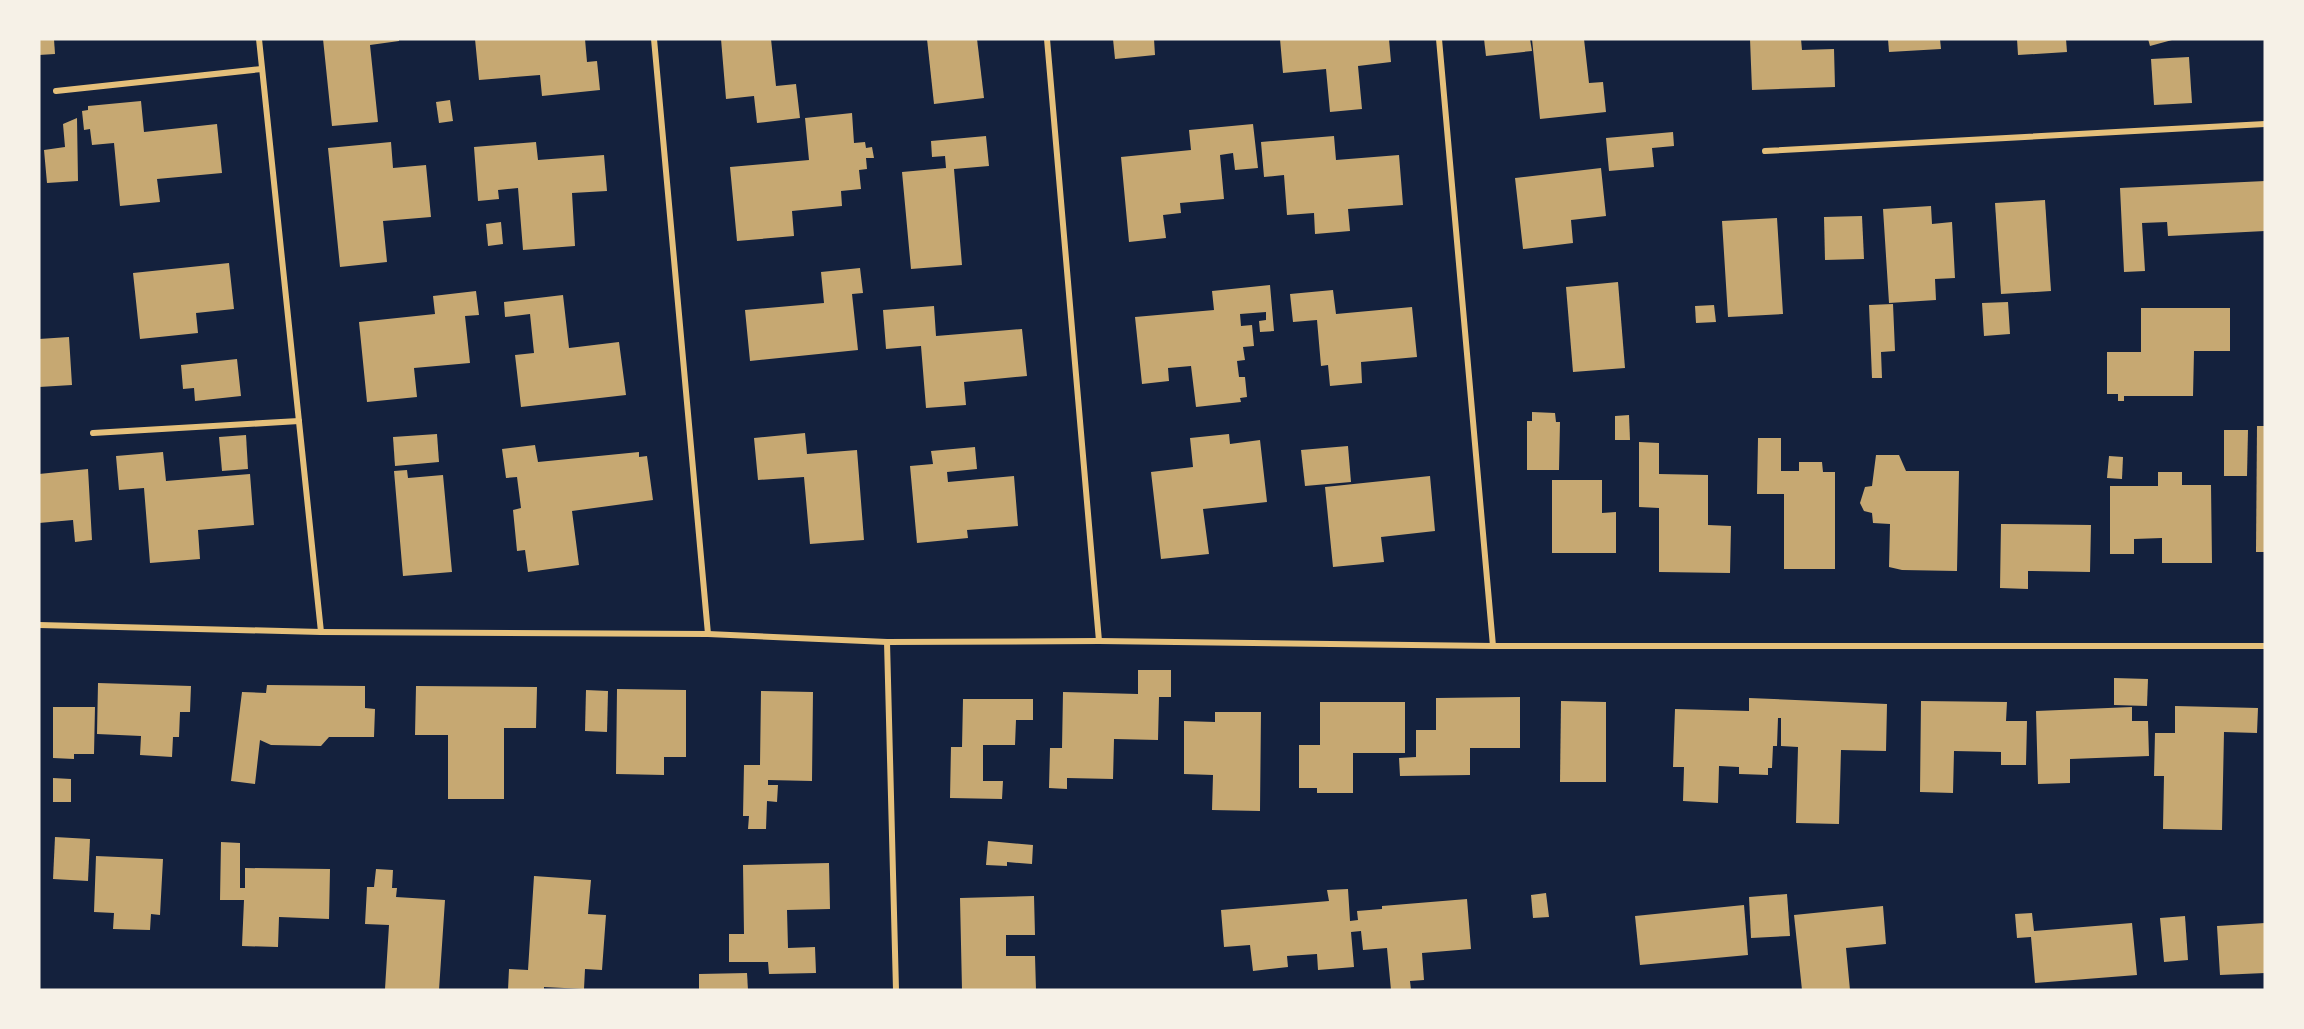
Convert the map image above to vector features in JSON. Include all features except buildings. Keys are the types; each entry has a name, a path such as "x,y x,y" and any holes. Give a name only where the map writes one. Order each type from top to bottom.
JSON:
{"street":[{"path":"259,39 321,632"},
{"path":"654,39 708,634"},
{"path":"1047,39 1099,641"},
{"path":"1439,39 1493,646"},
{"path":"56,91 262,69"},
{"path":"1765,151 2265,124"},
{"path":"93,433 299,421"},
{"path":"39,626 321,632 708,634 887,642 1099,641 1493,646 2265,646"},
{"path":"887,642 896,990"}]}
